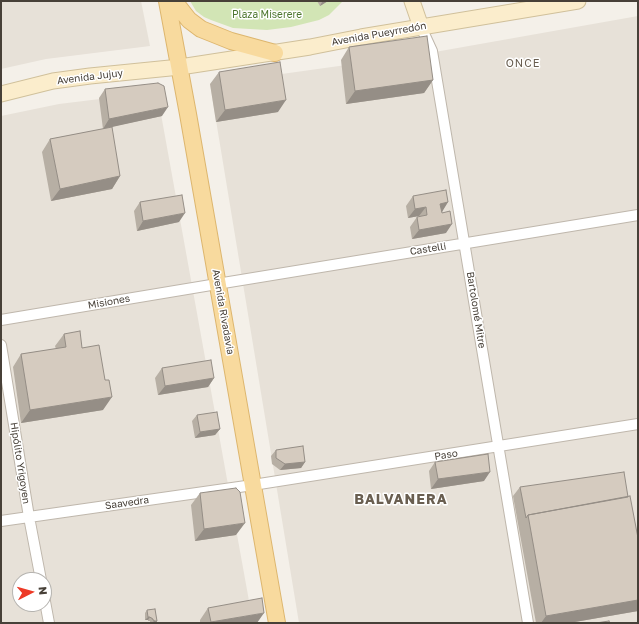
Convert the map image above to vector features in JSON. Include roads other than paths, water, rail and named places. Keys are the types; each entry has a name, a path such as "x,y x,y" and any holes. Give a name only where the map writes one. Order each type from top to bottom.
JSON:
{"main road":[{"name":"Avenida Rivadavia","path":"167,1 180,67 277,623"},
{"path":"174,1 189,20 201,29 231,41 275,52"},
{"name":"Bartolomé Mitre","path":"412,1 421,27"},
{"name":"Avenida Pueyrredón","path":"180,67 578,1"},
{"name":"Avenida Jujuy","path":"1,94 53,81 180,67"}],"street":[{"name":"Bartolomé Mitre","path":"421,27 432,52 528,623"},
{"name":"Castelli","path":"218,284 638,215"},
{"name":"Misiones","path":"1,320 218,284"},
{"name":"Hipólito Yrigoyen","path":"1,345 39,572"},
{"name":"Paso","path":"253,485 638,424"},
{"name":"Saavedra","path":"1,521 253,485"},
{"path":"47,612 49,623"}],"district":[{"name":"ONCE","path":"523,64"},
{"name":"BALVANERA","path":"401,500"}],"park label":[{"name":"Plaza Miserere","path":"267,15"}]}
